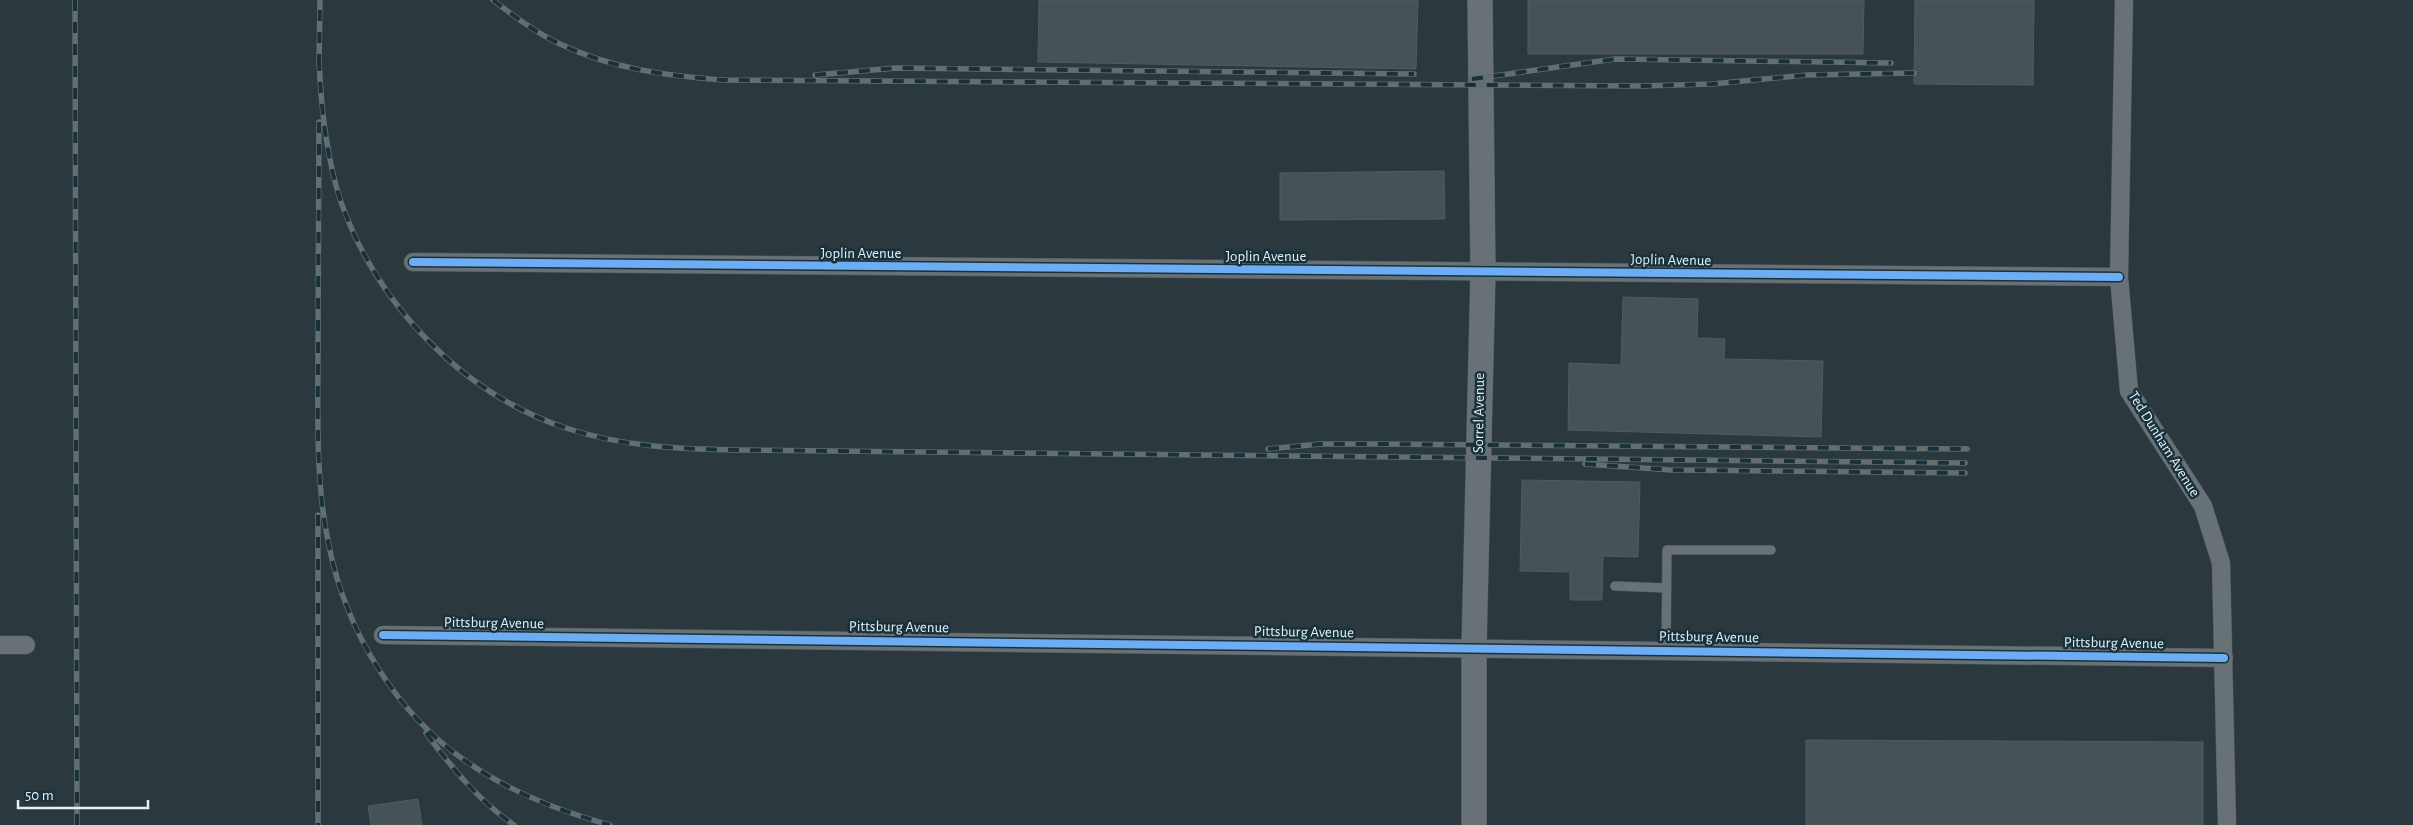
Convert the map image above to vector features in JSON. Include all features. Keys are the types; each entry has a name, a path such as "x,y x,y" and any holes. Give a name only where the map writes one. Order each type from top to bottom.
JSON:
{"street":[{"name":"Sorrel Avenue","path":"1474,825 1474,648 1483,272 1480,0"},
{"name":"Ted Dunham Avenue","path":"2124,0 2119,277 2129,391 2203,506 2221,563 2227,825"},
{"name":"Joplin Avenue","path":"413,262 2119,277"},
{"name":"Pittsburg Avenue","path":"383,635 2224,658"},
{"path":"0,645 26,645"}],"lane":[{"path":"1666,650 1668,550 1771,550"},
{"path":"1615,586 1666,588"}],"building":[{"path":"1039,0 1418,0 1416,69 1038,62"},
{"path":"1528,0 1864,0 1863,54 1528,54"},
{"path":"1915,0 2034,0 2033,85 1914,84"},
{"path":"1444,171 1445,219 1280,220 1280,173"},
{"path":"1623,297 1698,299 1697,338 1725,339 1724,359 1823,361 1821,437 1568,430 1569,363 1621,365"},
{"path":"1522,480 1640,482 1638,557 1603,556 1602,600 1570,600 1570,572 1520,571"},
{"path":"1806,740 2203,742 2203,825 1806,825"},
{"path":"418,799 422,825 371,825 368,806"}],"railway":[{"path":"75,0 77,825"},
{"path":"319,65 320,0"},
{"path":"493,0 542,35 600,60 640,70 724,80 1641,86 1712,84 1807,75 1914,73"},
{"path":"1472,79 1615,59 1891,63"},
{"path":"319,60 325,132 336,185 357,240 377,276 401,309 428,340 459,368 492,393 528,413 587,434 651,446 738,450 1965,463"},
{"path":"815,75 896,68 1414,74"},
{"path":"319,122 319,472 329,546 348,608 361,638 377,667 417,719 441,742 467,762 500,783 554,807 610,825"},
{"path":"1268,449 1320,444 1967,449"},
{"path":"1585,464 1671,470 1965,473"},
{"path":"318,515 318,825"},
{"path":"426,733 466,783 514,825"}],"cycle path":[{"path":"413,262 2119,277"},
{"path":"383,635 2224,658"}]}
